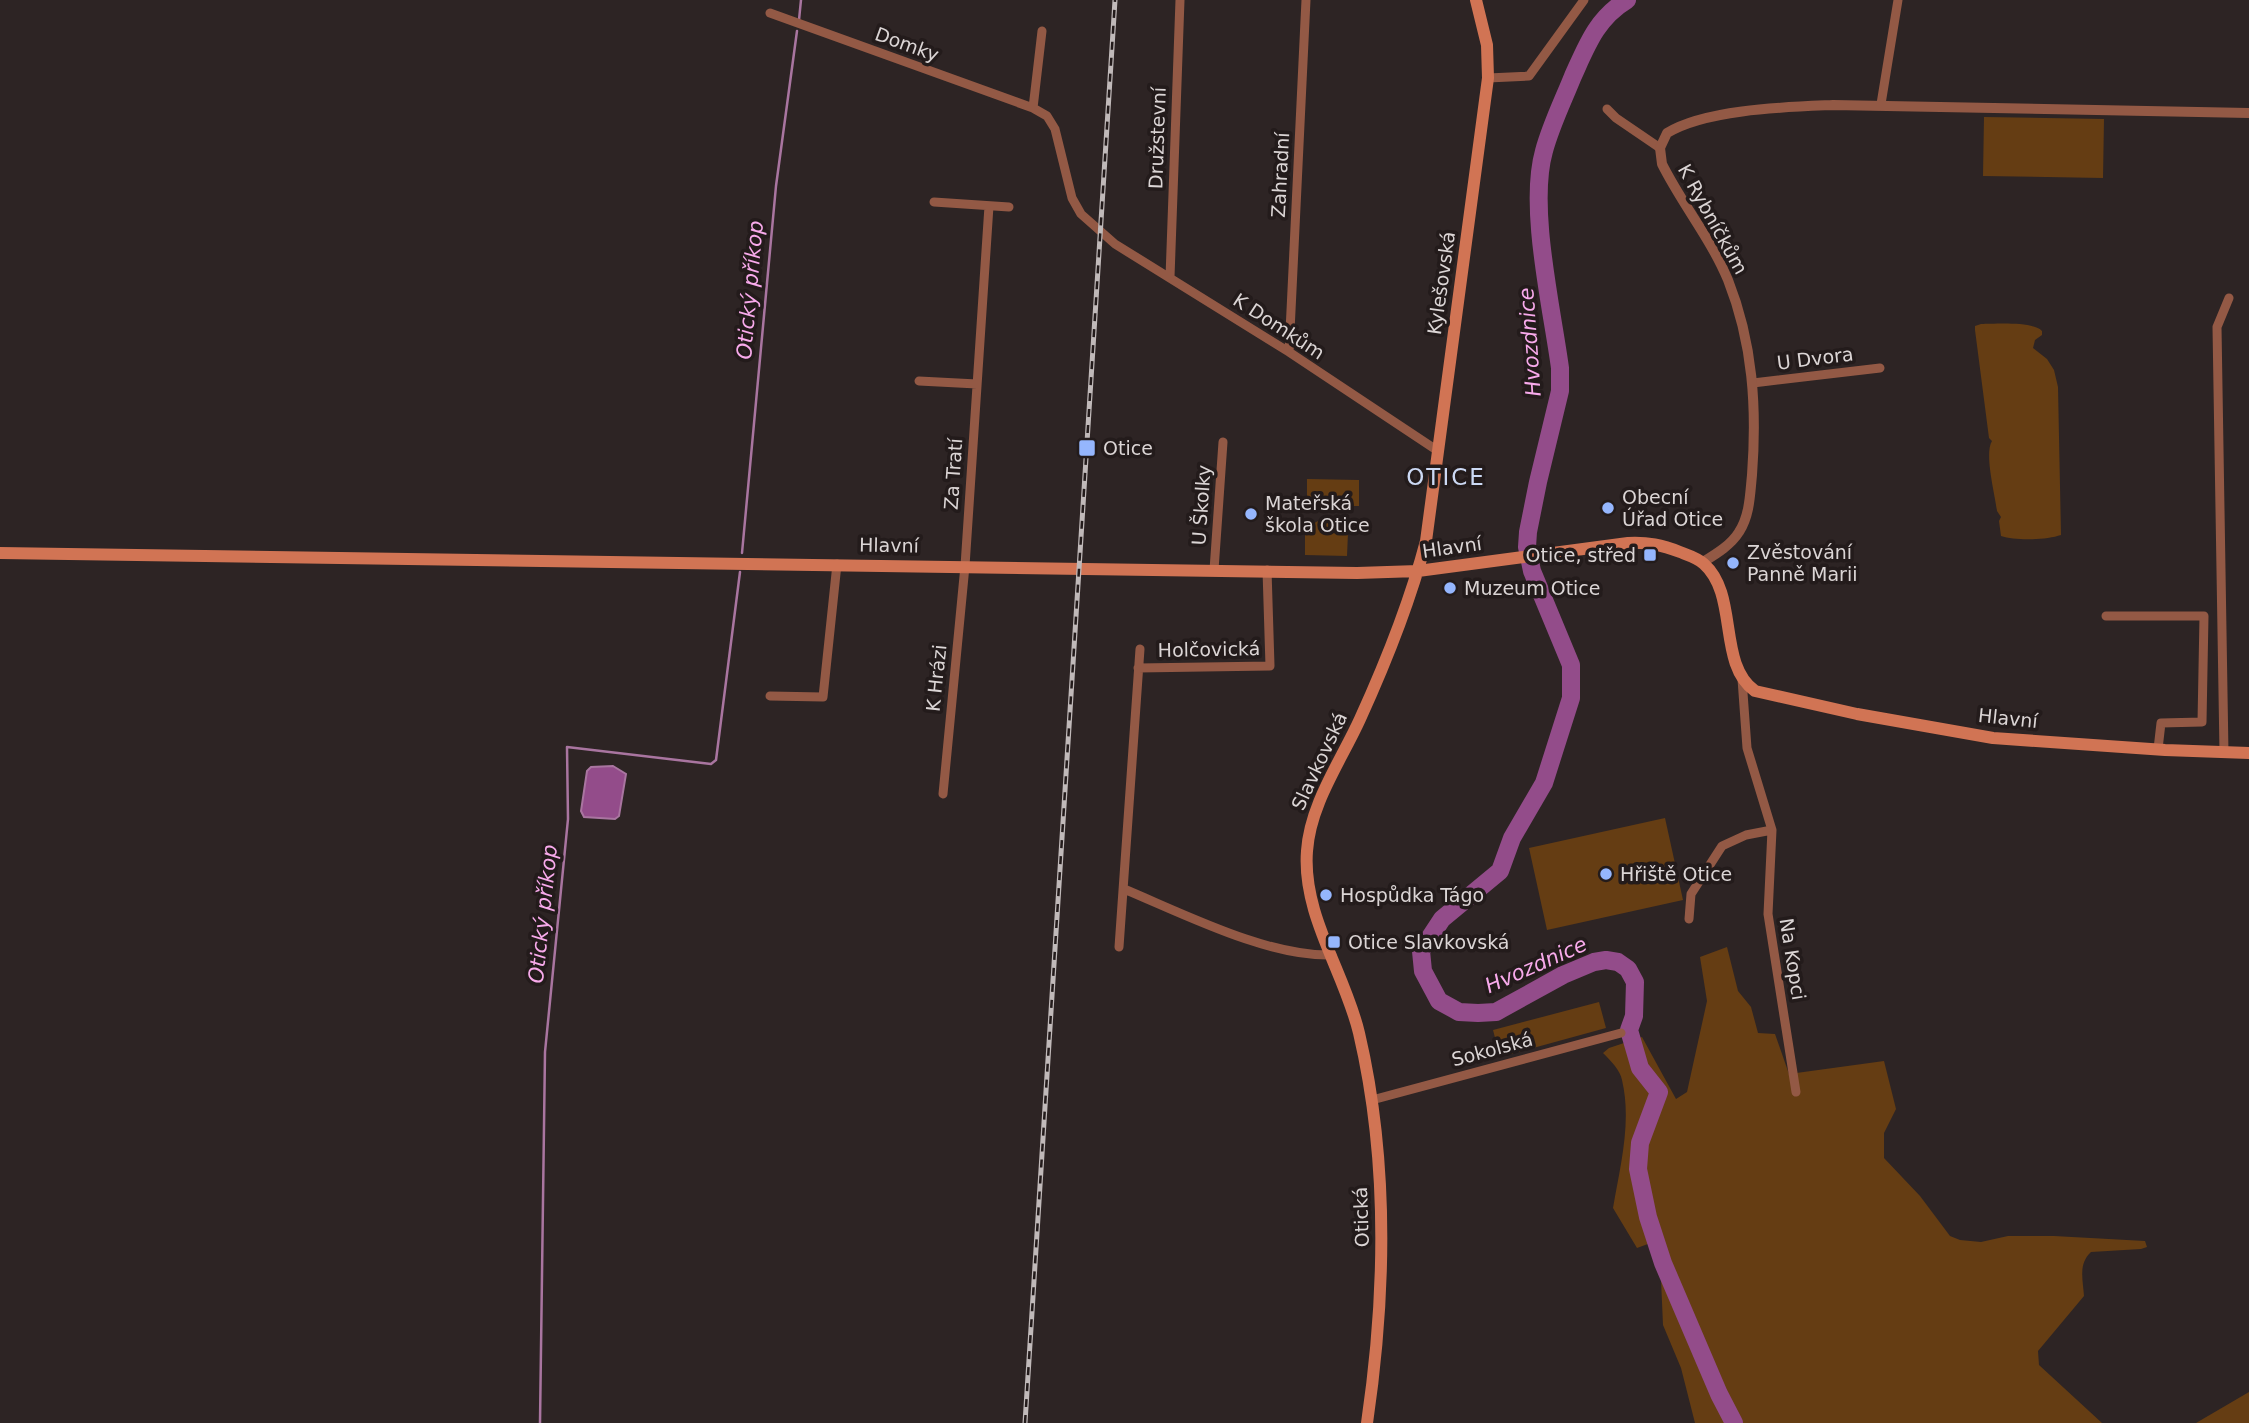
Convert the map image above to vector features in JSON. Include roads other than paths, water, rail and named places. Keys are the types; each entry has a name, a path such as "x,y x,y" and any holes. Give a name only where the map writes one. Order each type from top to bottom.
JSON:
{"main road":[{"name":"Kylešovská","path":"1418,571 1426,541 1488,78 1487,45 1476,0"},
{"name":"Hlavní","path":"0,553 1357,573 1418,571 1628,543 1654,543 1703,562"},
{"path":"1703,562 1721,594 1742,679"},
{"name":"Slavkovská","path":"1353,1011 1309,891 1307,850 1318,805 1392,646 1418,571"},
{"name":"Hlavní","path":"1742,679 1755,691 1857,714 1993,738 2249,753"},
{"name":"Otická","path":"1353,1011 1371,1100 1379,1189 1382,1282 1367,1423"}],"street":[{"name":"Družstevní","path":"1170,277 1180,0"},
{"name":"Zahradní","path":"1289,352 1306,0"},
{"path":"1488,78 1529,76 1584,0"},
{"path":"1881,104 1898,0"},
{"name":"Domky","path":"770,13 1033,107 1048,116 1055,129 1072,198 1081,214 1101,230"},
{"path":"1033,107 1042,31"},
{"name":"K Rybníčkům","path":"1703,562 1721,551 1734,538 1747,514 1754,447 1753,383 1746,337 1727,278 1662,164 1660,148 1667,133 1691,122 1785,107 1881,104 1973,109 2249,113"},
{"path":"1607,109 1660,148"},
{"path":"934,202 1009,207"},
{"name":"Za Tratí","path":"965,566 989,205"},
{"name":"K Domkům","path":"1101,230 1115,244 1289,352 1438,451"},
{"path":"2224,752 2217,327 2229,298"},
{"name":"U Dvora","path":"1753,383 1880,368"},
{"path":"919,380 977,384"},
{"name":"U Školky","path":"1214,570 1223,442"},
{"path":"771,696 822,697 837,564"},
{"name":"K Hrázi","path":"943,794 965,566"},
{"name":"Holčovická","path":"1138,668 1270,666 1267,570"},
{"path":"2106,616 2204,616 2202,722 2161,723 2158,749"},
{"name":"Holčovická","path":"1119,947 1140,649"},
{"name":"Na Kopci","path":"1742,679 1747,748 1772,830 1768,914 1796,1092"},
{"path":"1689,919 1691,894 1722,846 1746,835 1772,830"},
{"path":"1124,889 1217,928 1292,953 1332,955"},
{"name":"Sokolská","path":"1371,1100 1621,1033"}],"waterway":[{"name":"Otický příkop","path":"799,20 801,0"},
{"name":"Hvozdnice","path":"1627,0 1608,15 1588,43 1550,132 1540,174 1540,228 1560,368 1560,391 1538,482 1527,547 1532,571 1571,665 1571,698 1544,783 1512,838 1500,871 1442,919 1421,951 1423,971 1439,1001 1459,1012 1496,1012 1563,975 1594,962 1618,962 1628,969 1635,982 1634,1016 1629,1030 1640,1068 1659,1092 1640,1143 1638,1169 1648,1217 1663,1263 1734,1423"},
{"name":"Otický příkop","path":"742,553 776,186 797,31"},
{"name":"Otický příkop","path":"540,1423 545,1052 568,819 567,747 711,764 716,760 740,572"}],"railway":[{"path":"1025,1423 1115,0"}],"place":[{"name":"Otice","path":"1087,448"},
{"name":"Obecní Úřad Otice","path":"1608,508"},
{"name":"Mateřská škola Otice","path":"1251,514"},
{"name":"Otice, střed","path":"1650,555"},
{"name":"Zvěstování Panně Marii","path":"1733,563"},
{"name":"Muzeum Otice","path":"1450,588"},
{"name":"Hřiště Otice","path":"1606,874"},
{"name":"Hospůdka Tágo","path":"1326,895"},
{"name":"Otice Slavkovská","path":"1334,942"}],"district":[{"name":"OTICE","path":"1446,477"}]}
